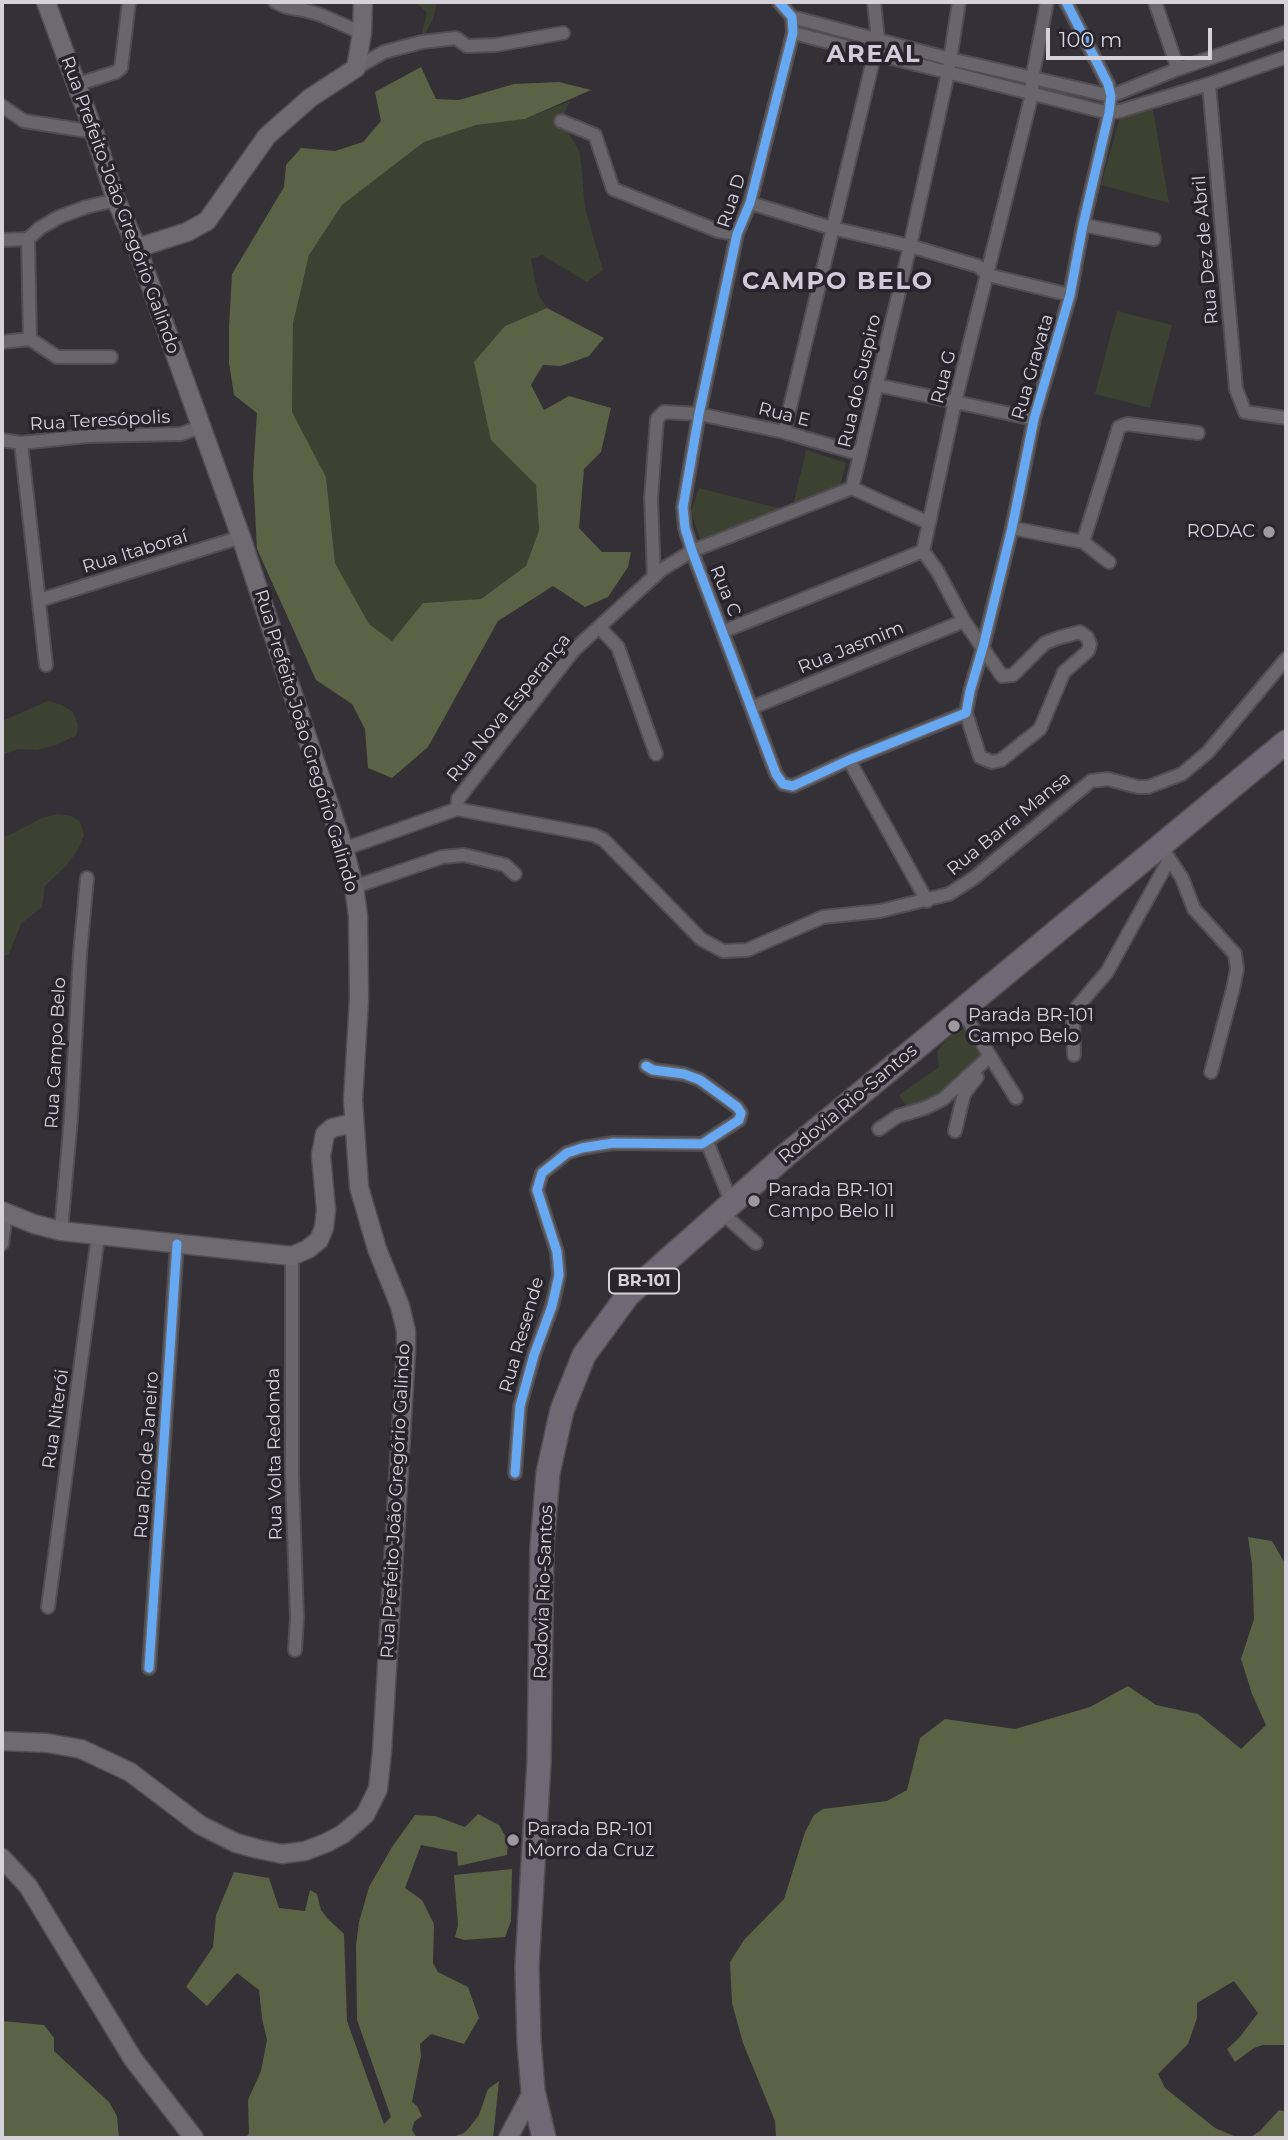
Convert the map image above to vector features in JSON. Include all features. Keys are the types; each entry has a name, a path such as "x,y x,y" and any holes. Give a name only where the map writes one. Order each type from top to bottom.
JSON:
{"highway":[{"name":"Rodovia Rio-Santos","path":"544,2138 533,2091 527,1966 539,1762 542,1547 551,1460 562,1410 584,1355 628,1295 785,1156 961,1009 1165,853 1286,742"}],"main road":[{"name":"Rua Prefeito João Gregório Galindo","path":"2,1741 47,1743 81,1749 130,1772 200,1825 236,1843 282,1854 305,1851 326,1843 343,1834 365,1815 378,1790 382,1751 406,1350 406,1331 400,1306 377,1249 361,1198 353,1123 359,999 358,916 344,849 241,537 46,2"},
{"path":"137,248 187,232 207,221 267,136 310,98 356,68 362,33 363,2"},
{"path":"4,1212 61,1231 292,1256 308,1249 318,1240 324,1228 326,1210 321,1155 325,1134 332,1128 353,1123"},
{"path":"2,1858 29,1886 133,2059 194,2138"},
{"path":"508,2138 533,2091"}],"street":[{"path":"75,85 121,68 130,2"},
{"path":"275,2 286,8 321,15 362,33"},
{"path":"779,2 792,17 950,59 1111,96 1178,69 1286,32"},
{"path":"784,432 878,40 874,2"},
{"name":"Rua do Suspiro","path":"852,488 948,74 959,2"},
{"name":"Rua G","path":"923,551 955,402 1032,94 1031,79 1047,2"},
{"path":"1066,2 1108,84 1111,96"},
{"path":"1155,2 1178,69"},
{"name":"Rua D","path":"699,414 737,233 750,203 793,33 792,17"},
{"path":"356,68 384,52 422,42 456,38 467,46 496,45 564,33"},
{"path":"793,33 1109,113 1209,84 1286,57"},
{"path":"1143,82 1150,102"},
{"name":"Rua Dez de Abril","path":"1209,84 1236,389 1245,412 1286,418"},
{"name":"Rua Gravata","path":"966,713 1012,528 1034,419 1070,295 1111,96"},
{"path":"2,106 24,121 94,132"},
{"path":"561,121 595,135 613,190 718,231 737,233"},
{"path":"2,240 28,239 59,217 116,200"},
{"name":"Rua D","path":"750,203 832,228 910,246 978,266 988,275 1070,295"},
{"path":"1083,225 1154,239"},
{"path":"28,239 30,339"},
{"path":"2,342 30,339 57,357 111,357"},
{"path":"877,385 1034,419"},
{"name":"Rua E","path":"654,577 651,498 657,419 664,412 699,414 784,432 860,454"},
{"name":"Rua C","path":"699,414 683,507 685,528 776,774 783,784 793,786 849,760"},
{"path":"1083,542 1119,427 1127,424 1198,433"},
{"name":"Rua Teresópolis","path":"2,440 21,443 87,436 181,433 200,427"},
{"path":"21,443 46,665"},
{"path":"692,551 852,488 929,523"},
{"path":"1012,528 1083,542 1109,562"},
{"name":"Rua Itaboraí","path":"40,600 241,537"},
{"name":"Rua Nova Esperança","path":"457,809 458,799 574,650 661,570 692,551"},
{"path":"724,631 923,551 938,572 964,621 1002,676 1013,676 1045,643 1080,632 1087,637 1090,643 1088,650 1064,672 1041,729 1001,760 992,762 980,757 966,713 849,760 927,901"},
{"name":"Rua Jasmim","path":"751,708 964,621"},
{"path":"599,627 618,647 656,754"},
{"name":"Rua Barra Mansa","path":"457,809 594,835 604,840 701,939 723,951 747,950 823,917 880,911 949,894 974,878 1091,781 1108,779 1148,787 1182,774 1208,752 1286,659"},
{"path":"344,849 457,809"},
{"path":"1074,1055 1073,1021 1077,1007 1107,972 1165,853 1182,878 1195,908 1235,954 1237,969 1233,989 1211,1072"},
{"path":"354,887 442,857 464,855 505,865 515,874"},
{"name":"Rua Campo Belo","path":"61,1231 87,878"},
{"path":"961,1009 1016,1098"},
{"path":"879,1129 903,1114 925,1108 943,1099 992,1061"},
{"path":"955,1131 960,1108 970,1084 992,1061"},
{"path":"646,1066 653,1070 692,1077 715,1090 741,1113 739,1120 706,1142 727,1208 756,1243"},
{"name":"Rua Resende","path":"515,1473 520,1406 559,1276 556,1252 537,1190 542,1174 567,1153 582,1147 613,1143 706,1142"},
{"path":"2,1244 4,1212"},
{"name":"Rua Niterói","path":"48,1606 98,1236"},
{"name":"Rua Rio de Janeiro","path":"149,1668 177,1244"},
{"name":"Rua Volta Redonda","path":"292,1256 292,1461 297,1618 295,1650"}],"green space":[{"path":"416,2 437,2 433,19 425,34 422,33 427,13"},
{"path":"421,67 436,99 459,100 514,84 559,82 591,90 525,119 476,125 424,142 342,205 309,255 293,324 292,412 326,477 335,563 369,624 392,641 423,603 481,599 526,566 539,530 536,485 491,440 474,362 505,326 547,308 604,338 589,356 561,366 543,365 531,385 544,410 569,396 611,408 601,452 584,469 579,528 602,552 631,552 628,567 608,597 585,607 553,586 498,621 428,747 392,778 368,768 365,729 352,704 316,680 257,549 253,475 257,413 234,395 229,363 229,327 232,274 284,187 286,165 301,148 335,151 363,142 381,121 375,92"},
{"path":"570,101 561,121 580,152 585,208 603,270 587,282 542,255 531,259 538,294 547,308 504,326 491,440 536,485 539,530 526,566 481,599 423,603 392,641 369,624 335,563 326,477 292,412 293,324 309,255 342,205 424,142 476,125 525,119"},
{"path":"1153,109 1169,203 1101,185 1120,117"},
{"path":"1117,311 1172,325 1150,408 1095,394"},
{"path":"806,450 846,463 839,490 793,506"},
{"path":"699,488 782,509 701,542 691,512"},
{"path":"48,701 73,712 78,725 77,735 56,745 37,750 19,749 2,755 2,721"},
{"path":"58,814 71,816 80,822 84,835 79,848 67,865 45,886 42,907 21,924 9,954 2,957 2,835 7,836 42,818"},
{"path":"964,1029 970,1030 986,1056 940,1098 908,1109 899,1095 939,1067 937,1051 950,1036"},
{"path":"1248,1537 1272,1541 1286,1565 1286,2045 1263,2045 1254,2048 1235,2062 1227,2049 1258,2013 1234,1981 1197,2003 1197,2018 1188,2044 1158,2074 1165,2088 1215,2128 1239,2138 776,2138 775,2121 743,2043 732,2003 730,1962 744,1940 784,1899 805,1832 814,1815 823,1809 887,1801 907,1790 920,1738 945,1719 1015,1729 1090,1707 1128,1686 1156,1705 1198,1714 1241,1749 1266,1725 1252,1694 1241,1659 1254,1619"},
{"path":"478,1814 499,1825 508,1841 507,1855 458,1866 457,1852 421,1845 405,1888 422,1900 434,1924 433,1963 438,1972 468,1987 479,2018 464,2044 431,2034 420,2044 421,2056 412,2102 422,2116 414,2122 412,2130 417,2138 246,2138 249,2133 248,2100 261,2071 267,2040 259,1990 237,1973 207,2006 186,1987 213,1947 216,1915 234,1872 269,1878 279,1908 305,1911 310,1890 317,1894 321,1910 344,1934 347,2021 384,2124 391,2117 357,2020 356,1946 359,1922 369,1887 392,1847 415,1815 435,1816 465,1827"},
{"path":"512,1869 511,1921 505,1937 464,1940 455,1937 458,1925 454,1875"},
{"path":"2,2021 44,2025 54,2038 54,2051 109,2102 117,2116 119,2138 2,2138"},
{"path":"499,2081 493,2138 450,2138 469,2128 479,2115 488,2089"},
{"path":"1279,2110 1286,2112 1286,2138 1249,2138 1260,2131"}],"cycle path":[{"path":"779,2 792,17 793,33 750,203 737,234 699,414 683,507 685,528 692,551 776,774 783,784 793,786 849,760 966,713 1012,528 1034,419 1070,295 1109,113 1111,96 1108,84 1066,2"},
{"path":"515,1473 520,1406 534,1355 552,1306 559,1275 557,1252 537,1190 542,1173 567,1153 582,1148 613,1143 702,1144 739,1120 741,1113 737,1107 700,1080 684,1074 653,1070 646,1066"},
{"path":"149,1668 177,1244"}],"place":[{"name":"RODAC","path":"1269,532"},
{"name":"Parada BR-101 Campo Belo","path":"954,1026"},
{"name":"Parada BR-101 Campo Belo II","path":"754,1201"},
{"name":"Parada BR-101 Morro da Cruz","path":"513,1840"}],"district":[{"name":"AREAL","path":"874,55"},
{"name":"CAMPO BELO","path":"838,282"}]}
